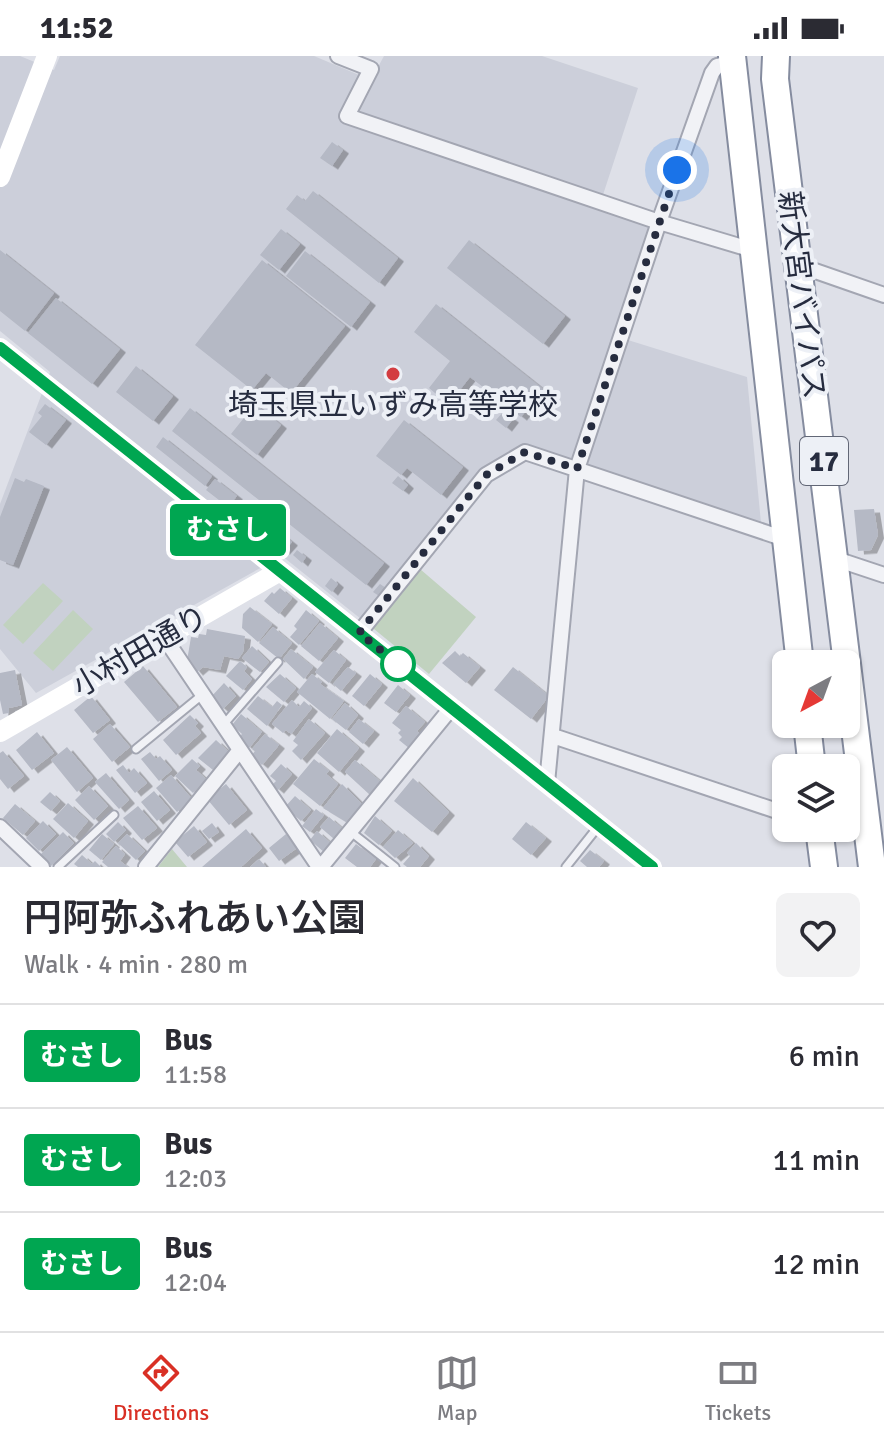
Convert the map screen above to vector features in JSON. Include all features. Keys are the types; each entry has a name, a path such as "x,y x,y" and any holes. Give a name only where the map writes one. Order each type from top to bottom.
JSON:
{"highway":[{"name":"新大宮バイパス","path":"733,59 798,650"},
{"name":"新大宮バイパス","path":"773,64 872,867"},
{"path":"821,842 824,867"}],"street":[{"path":"0,177 47,56"},
{"path":"338,56 374,62 347,116 659,222 756,251"},
{"path":"547,783 577,469 712,73 717,66 733,59"},
{"path":"798,265 884,295"},
{"path":"0,348 652,867"},
{"path":"359,633 486,475 525,452 785,539"},
{"path":"836,559 884,575"},
{"name":"小村田通り","path":"0,732 280,571"},
{"path":"164,637 320,867 452,707"},
{"path":"553,736 772,809"},
{"path":"146,867 240,750"},
{"path":"0,827 42,867"}],"lane":[{"path":"224,724 278,662"},
{"path":"136,749 203,695"},
{"path":"58,867 114,815"},
{"path":"566,867 599,825"},
{"path":"351,832 395,867"}],"shaded area":[{"name":"埼玉県立いずみ高等学校","path":"0,56 20,56 54,70 60,56 314,56 371,80 384,56 542,56 638,88 599,207 646,223 650,232 615,336 747,377 761,523 526,445 483,473 365,619 361,619 282,556 36,693 0,649 0,504 50,372 0,331"}],"green space":[{"path":"420,569 476,617 429,674 373,626"},
{"path":"43,583 63,601 23,644 3,625"},
{"path":"73,610 93,629 53,671 33,653"},
{"path":"172,849 187,867 158,867"}],"building":[{"path":"332,142 343,150 332,166 320,158"},
{"path":"313,191 398,258 379,283 286,209 297,195 305,201"},
{"path":"281,229 300,244 279,270 260,255"},
{"path":"469,240 565,316 543,344 447,268"},
{"path":"0,250 54,293 25,331 0,311"},
{"path":"305,251 370,302 351,327 286,276"},
{"path":"262,260 345,326 291,393 266,373 252,390 195,345"},
{"path":"56,298 120,349 92,384 28,333"},
{"path":"436,304 543,389 521,417 504,404 498,411 486,401 492,394 470,377 459,391 451,385 441,398 429,388 450,361 414,332"},
{"path":"136,366 173,396 153,421 116,392"},
{"path":"45,404 66,420 46,445 29,432 42,416 38,413"},
{"path":"255,404 281,425 257,455 231,434"},
{"path":"190,408 384,563 366,585 172,431"},
{"path":"503,412 513,419 506,428 496,420"},
{"path":"404,420 463,467 441,495 407,468 401,475 376,456"},
{"path":"163,437 212,476 205,486 156,447"},
{"path":"398,476 408,485 403,491 392,483"},
{"path":"15,478 44,486 13,565 0,560 0,517"},
{"path":"215,479 237,496 228,507 206,490"},
{"path":"240,501 292,542 284,551 233,510"},
{"path":"874,509 878,535 871,550 858,551 854,510"},
{"path":"297,550 306,557 302,563 293,555"},
{"path":"331,578 338,584 332,592 325,586"},
{"path":"380,584 386,588 379,596 373,592"},
{"path":"280,588 292,598 279,614 264,601"},
{"path":"250,607 272,624 258,642 242,628 243,614"},
{"path":"306,610 319,621 299,645 290,637"},
{"path":"320,623 338,638 319,661 301,646"},
{"path":"273,627 292,643 279,659 259,643"},
{"path":"207,629 245,636 243,652 238,659 224,656 220,670 203,667 197,672 187,661 191,637 206,635"},
{"path":"252,646 269,662 260,672 242,658"},
{"path":"291,649 313,667 304,679 283,659"},
{"path":"334,650 346,660 329,683 315,672"},
{"path":"455,651 460,656 463,653 480,667 466,683 442,663"},
{"path":"240,661 247,667 244,671 252,679 243,690 226,676"},
{"path":"143,666 177,707 158,722 124,682"},
{"path":"348,667 356,673 341,691 333,684"},
{"path":"513,667 549,696 531,719 494,690"},
{"path":"15,670 22,705 9,708 9,713 3,714 0,673"},
{"path":"280,674 296,688 284,702 266,687"},
{"path":"312,674 322,682 320,684 344,701 330,719 297,692"},
{"path":"370,674 382,684 364,706 352,696"},
{"path":"224,683 236,696 223,709 210,698"},
{"path":"398,685 410,695 396,712 384,703"},
{"path":"91,696 110,720 93,733 74,710"},
{"path":"258,696 272,707 277,701 282,705 267,726 247,709"},
{"path":"292,700 299,707 304,701 312,708 291,734 286,730 283,733 272,724"},
{"path":"345,703 358,715 346,730 332,719"},
{"path":"406,706 425,722 417,731 419,733 413,740 416,742 410,749 399,740 401,730 392,723"},
{"path":"241,714 262,732 249,748 238,738 242,734 232,725"},
{"path":"190,715 198,723 195,726 201,733 176,755 163,740"},
{"path":"309,719 325,733 301,760 292,751 298,745 293,741"},
{"path":"359,719 374,731 363,744 349,732"},
{"path":"110,724 130,747 112,762 93,739"},
{"path":"337,729 359,748 339,772 317,753"},
{"path":"37,732 54,753 32,770 16,750"},
{"path":"265,734 279,745 262,765 251,756 255,751 252,749"},
{"path":"216,740 229,752 213,770 198,758"},
{"path":"67,747 93,778 77,792 51,760"},
{"path":"3,751 24,776 8,789 0,779 0,753"},
{"path":"150,752 156,759 160,756 172,770 159,781 141,759"},
{"path":"192,759 200,766 196,770 206,779 193,793 175,776"},
{"path":"314,759 329,771 326,774 338,784 320,806 293,784"},
{"path":"355,760 381,782 370,795 345,772"},
{"path":"281,764 292,774 278,790 272,785 276,781 270,776"},
{"path":"123,765 129,773 134,768 147,783 135,793 116,770"},
{"path":"106,773 129,800 119,809 95,782"},
{"path":"171,775 192,799 177,812 156,788"},
{"path":"413,778 449,812 432,832 394,801"},
{"path":"226,784 247,810 229,825 207,799"},
{"path":"342,784 363,805 353,820 350,817 346,822 323,808"},
{"path":"89,786 108,806 94,820 75,800"},
{"path":"154,791 170,810 157,821 141,802"},
{"path":"50,792 60,801 51,811 40,802"},
{"path":"295,796 311,810 301,821 285,807"},
{"path":"68,803 88,821 74,838 53,819"},
{"path":"15,804 35,821 23,835 3,818"},
{"path":"138,806 157,828 142,840 123,818"},
{"path":"316,809 324,815 310,832 302,826"},
{"path":"375,816 392,831 379,845 364,833"},
{"path":"329,817 343,829 334,839 320,827"},
{"path":"43,821 56,834 39,851 26,838"},
{"path":"118,822 126,830 114,842 106,834"},
{"path":"526,822 546,838 531,855 512,839"},
{"path":"212,823 219,832 209,839 202,831"},
{"path":"194,826 207,842 188,857 175,842"},
{"path":"246,829 262,848 241,867 202,867"},
{"path":"398,830 413,843 395,858 383,847"},
{"path":"317,831 333,845 325,853 310,840"},
{"path":"63,832 74,843 51,866 40,855"},
{"path":"102,834 114,844 101,860 89,850"},
{"path":"127,834 145,851 136,860 118,843"},
{"path":"286,834 297,848 279,861 269,848"},
{"path":"416,843 429,856 420,867 407,867 403,864 410,856 407,853"},
{"path":"356,844 376,859 370,867 357,867 345,858"},
{"path":"116,846 125,854 120,861 128,867 108,867 102,862"},
{"path":"590,850 604,861 599,867 587,867 580,861"},
{"path":"82,855 101,867 78,867 74,864"},
{"path":"259,859 266,867 250,867"}],"bus line":[{"name":"むさし","path":"0,348 652,867"}],"place":[{"name":"埼玉県立いずみ高等学校","path":"393,374"}],"route":[{"path":"398,664 406,670 359,633 486,475 525,452 577,469 677,170"}]}
